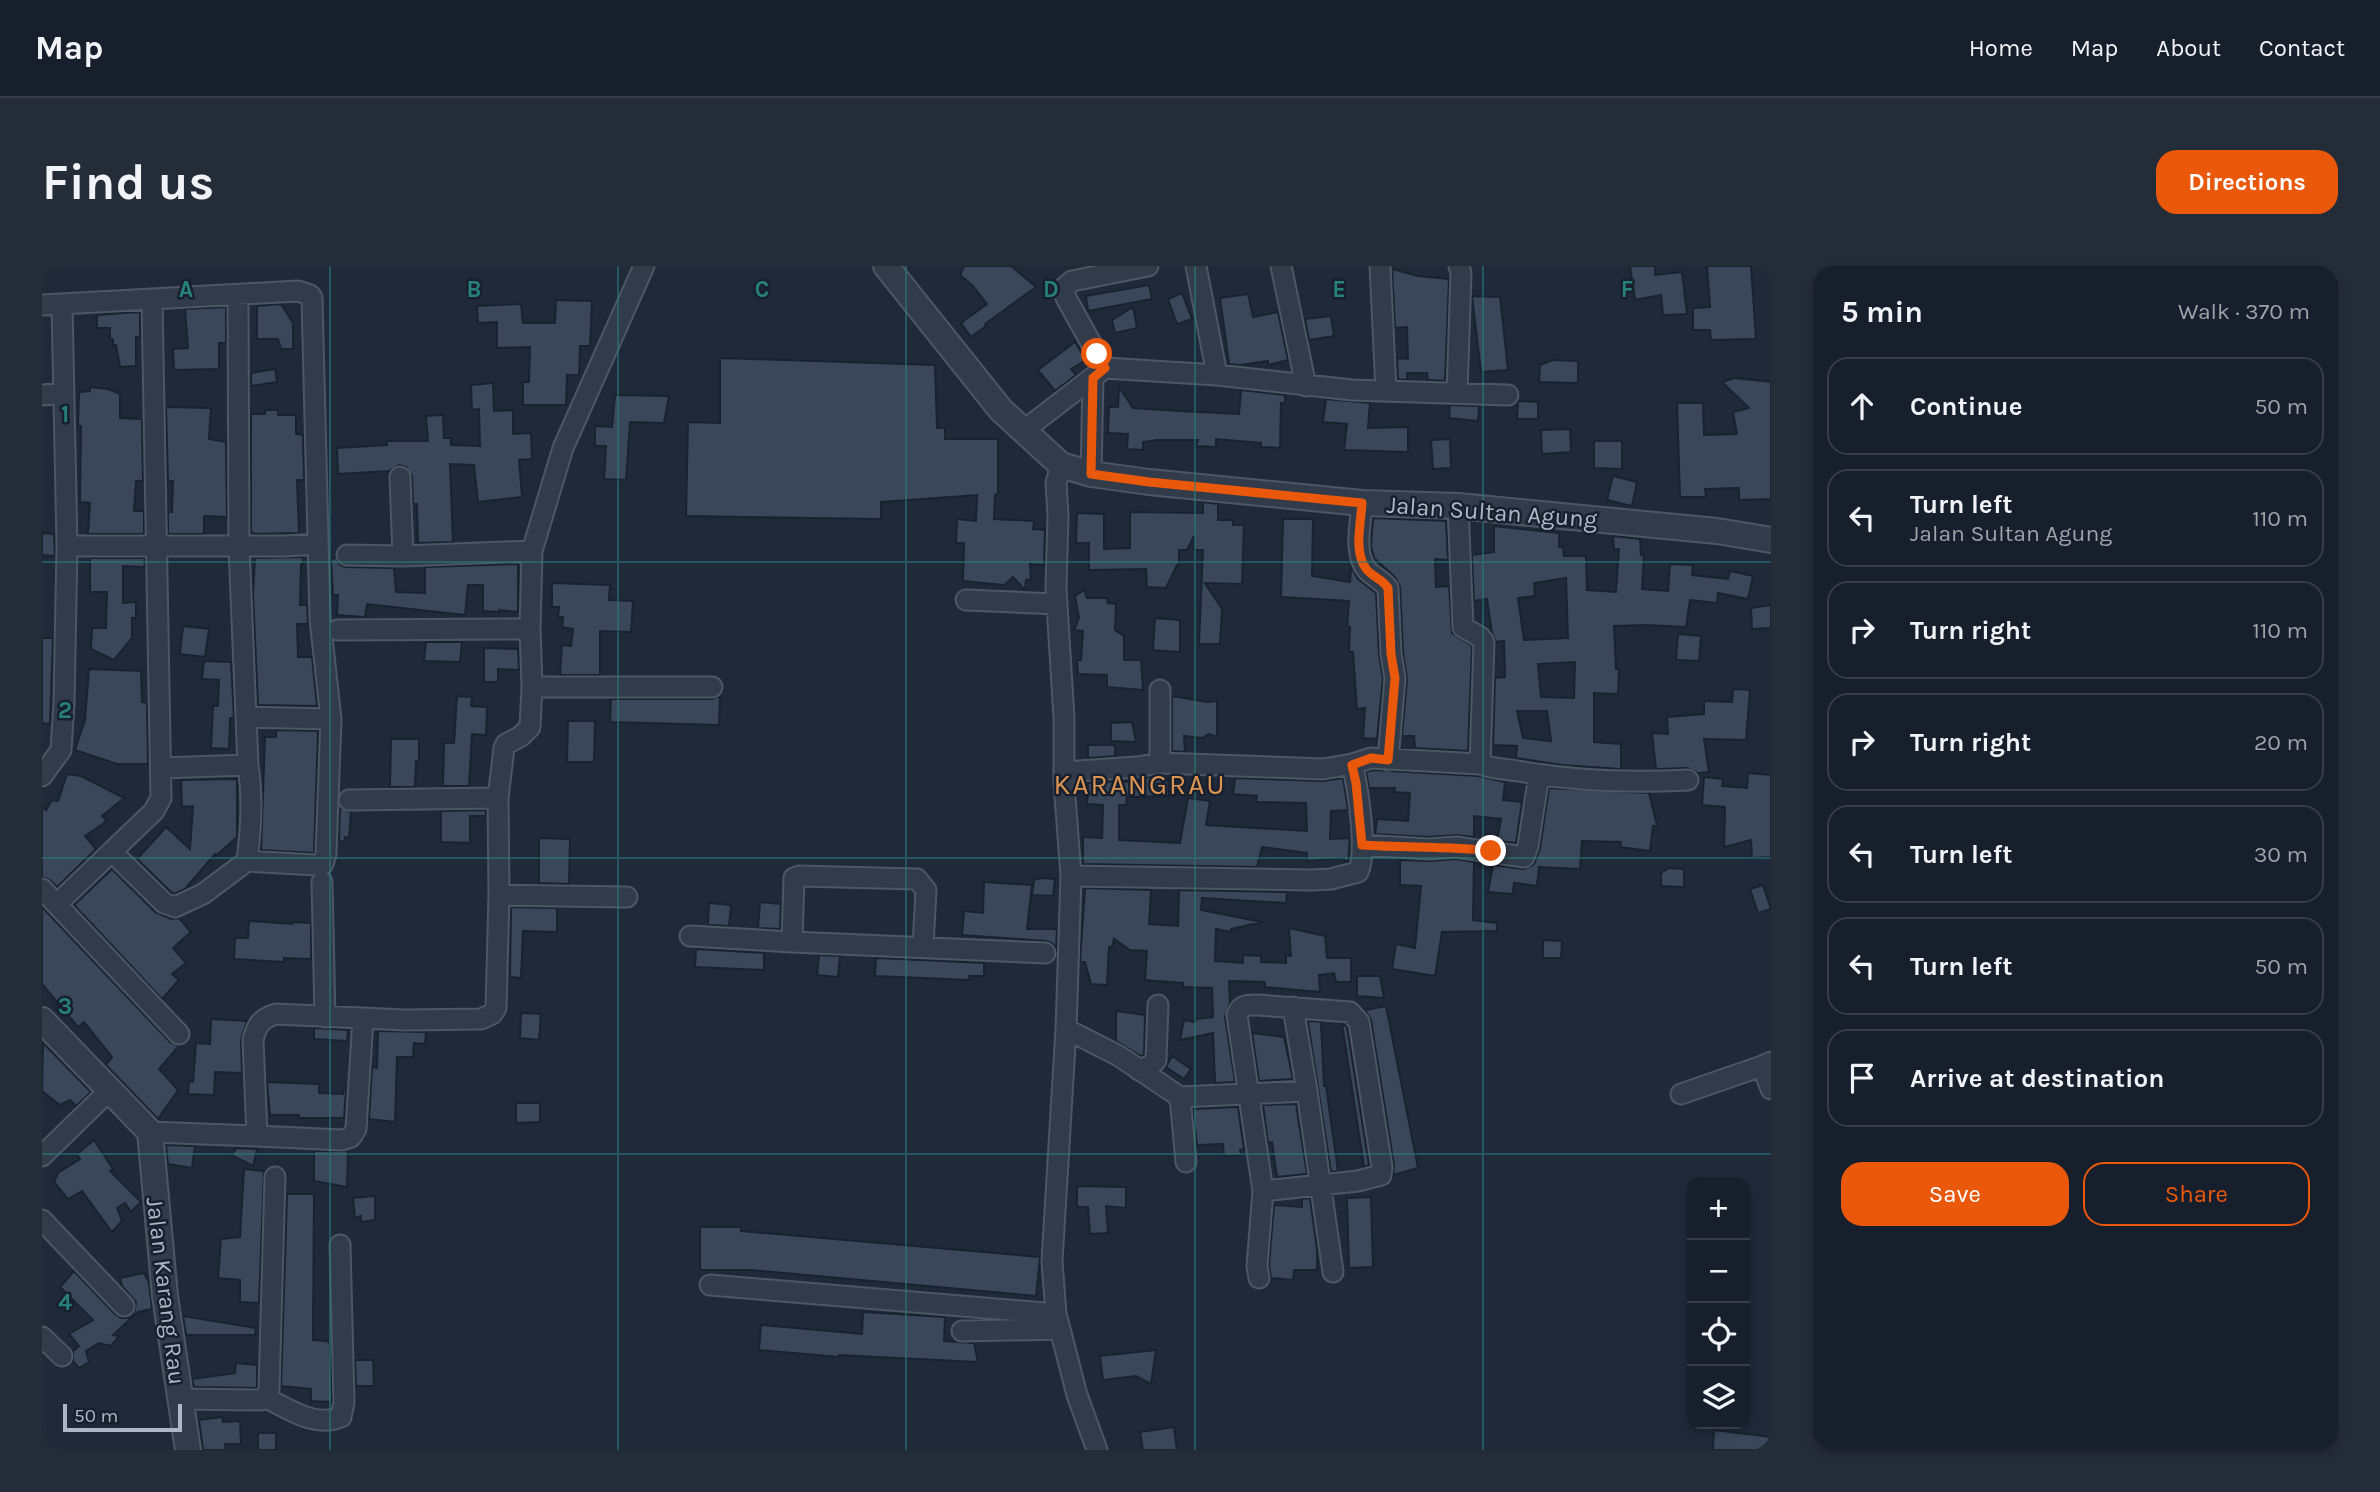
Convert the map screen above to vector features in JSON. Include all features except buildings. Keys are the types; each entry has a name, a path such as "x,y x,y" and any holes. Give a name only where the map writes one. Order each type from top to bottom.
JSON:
{"street":[{"path":"257,1136 253,1040 256,1026 263,1018 276,1014 481,1019 492,1014 496,1008 498,798 504,748 530,727 532,551 563,448 644,266"},
{"name":"Jalan Sultan Agung","path":"886,266 1002,410 1061,465 1091,474 1149,482 1362,503 1458,506 1717,531 1771,541"},
{"path":"1091,474 1099,373 1066,298 1065,288 1072,281 1148,266"},
{"path":"1196,266 1217,375"},
{"path":"1281,266 1306,386"},
{"path":"1380,266 1386,390"},
{"path":"1457,393 1461,273 1459,266"},
{"path":"42,305 303,291 312,298 320,619 331,719 326,860 323,864 307,865 247,861 203,894 175,906 164,903 112,852"},
{"path":"238,296 239,547 248,765 252,790 252,822 247,861"},
{"path":"57,904 154,811 161,799 152,299"},
{"path":"42,776 56,759 62,739 67,546 62,305"},
{"path":"1023,431 1099,373 1217,375 1352,390 1508,395"},
{"path":"42,395 64,393"},
{"path":"1061,465 1056,483 1057,604 1071,876 1057,954 1066,1030 1052,1261 1058,1322 1077,1395 1097,1450"},
{"path":"400,477 403,556"},
{"path":"1362,503 1359,556 1368,571 1388,588 1391,654 1395,678 1388,760"},
{"path":"1458,506 1463,628 1484,642 1480,764"},
{"path":"67,546 239,547 318,544"},
{"path":"347,555 403,556 532,551"},
{"path":"965,600 1057,604"},
{"path":"338,630 530,629"},
{"path":"532,687 712,687"},
{"path":"1160,690 1160,763"},
{"path":"246,718 331,719"},
{"path":"1064,772 1160,763 1323,769 1352,765 1371,758 1480,764 1539,775 1633,783 1688,780"},
{"path":"161,768 248,765"},
{"path":"1071,876 1282,880 1331,879 1358,872 1362,865 1362,845 1352,765"},
{"path":"1362,845 1429,849 1456,847 1524,858 1539,775"},
{"path":"349,800 498,798"},
{"path":"792,942 794,878 916,879 926,890 923,946"},
{"path":"322,881 325,1017"},
{"path":"42,889 179,1034"},
{"path":"499,895 627,897"},
{"path":"690,936 1057,954"},
{"path":"1139,1070 1152,1065 1156,1060 1158,1005"},
{"path":"1259,1278 1258,1253 1264,1191 1247,1093 1237,1015 1239,1008 1243,1005 1258,1005 1350,1012 1359,1022 1383,1171 1381,1175 1358,1181 1264,1191"},
{"path":"1293,1007 1322,1185 1333,1272"},
{"path":"45,1028 150,1132 342,1140 351,1137 356,1129 363,1018"},
{"path":"1066,1030 1119,1056 1180,1097 1307,1091"},
{"path":"1681,1094 1766,1064 1771,1089"},
{"path":"42,1156 110,1090"},
{"path":"1180,1097 1186,1162"},
{"name":"Jalan Karang Rau","path":"150,1132 164,1296 188,1450"},
{"path":"266,1398 269,1390 275,1177"},
{"path":"42,1220 124,1306"},
{"path":"180,1399 266,1398 297,1414 314,1419 341,1417 344,1402 340,1245"},
{"path":"710,1285 1058,1322"},
{"path":"962,1331 1058,1322"},
{"path":"42,1337 62,1356"}],"district":[{"name":"KARANGRAU","path":"1140,784"}],"route":[{"path":"1097,354 1105,368 1093,378 1091,474 1362,503 1359,556 1368,571 1388,588 1391,654 1395,678 1388,760 1371,758 1352,765 1362,845 1429,849 1456,847 1491,851"}]}
